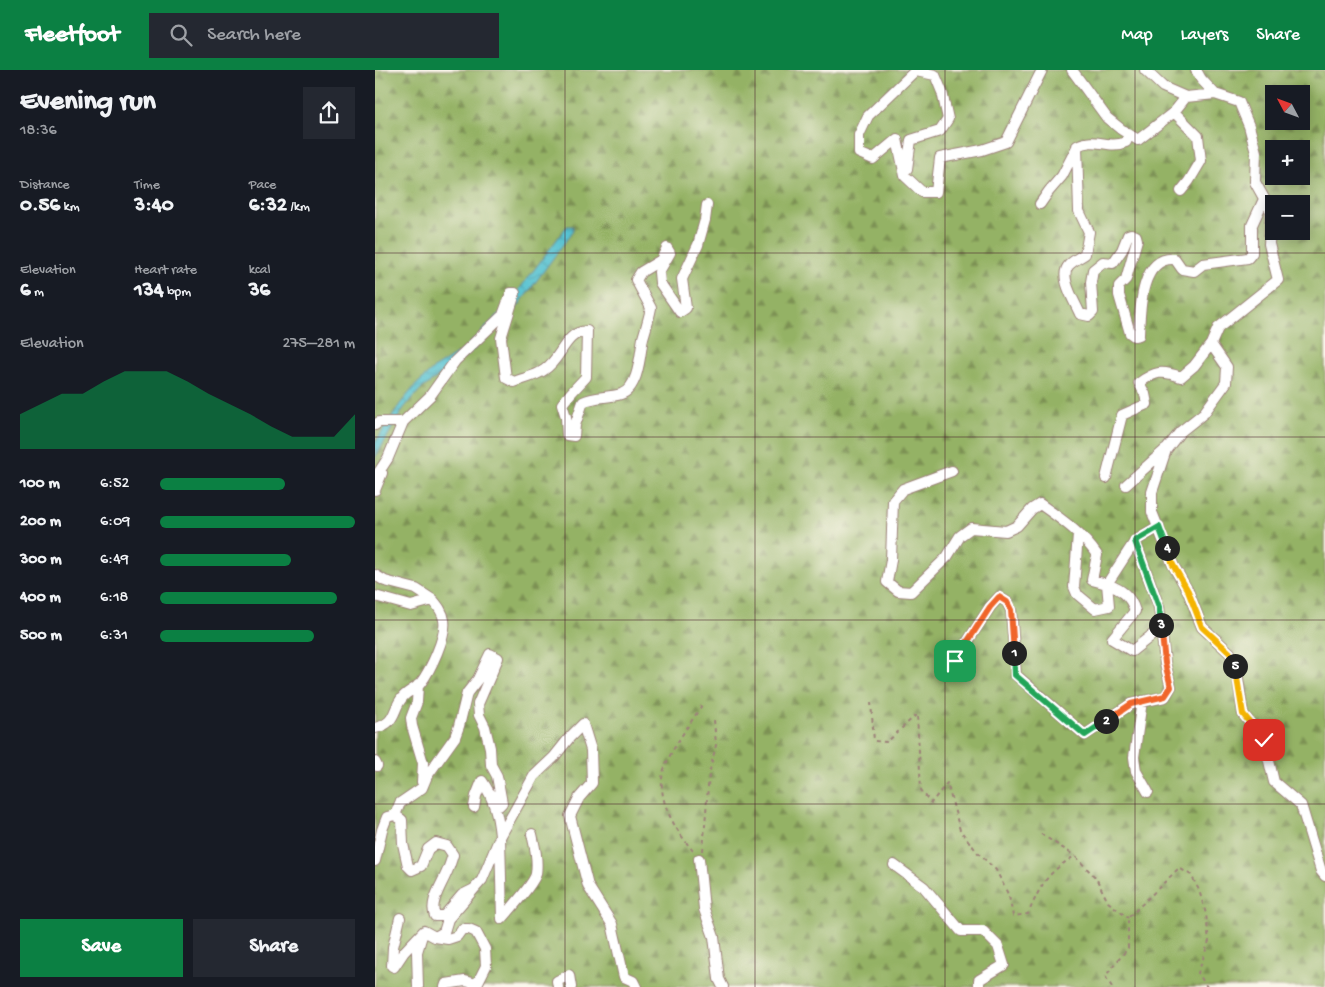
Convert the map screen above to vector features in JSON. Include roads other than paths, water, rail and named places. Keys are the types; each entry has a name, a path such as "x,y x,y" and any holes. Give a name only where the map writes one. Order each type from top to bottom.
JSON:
{"street":[{"path":"905,176 911,140 940,132 948,119 942,92 935,75 916,70 868,116 859,135 859,153 873,159 897,140 905,176 922,192 936,192 940,158 982,150 1006,142 1043,70"},
{"path":"1072,70 1107,118 1138,140 1174,112 1186,97"},
{"path":"1106,478 1122,414 1147,404 1145,394 1139,383 1155,373 1167,372 1181,377 1194,366 1211,344 1218,328 1278,280 1269,244 1271,211 1255,182 1256,152 1249,126 1239,102 1215,94 1186,97 1163,87 1145,70"},
{"path":"1196,70 1201,79 1215,94"},
{"path":"1174,112 1198,136 1201,161 1181,191"},
{"path":"1041,204 1062,176 1077,146 1087,141 1117,146 1126,142 1129,135"},
{"path":"1077,146 1079,211 1089,232 1085,254 1067,266 1065,282 1080,314 1089,316 1093,312 1091,282 1093,270 1103,262 1113,263 1122,250 1128,234 1136,236 1137,240 1127,279 1119,286 1119,295 1130,333 1134,336 1139,335 1141,301 1146,281 1156,265 1166,259 1175,259 1182,269 1194,271 1203,264 1248,258 1251,253 1253,225 1264,199"},
{"path":"375,490 403,422 430,396 455,360 503,315 511,293 515,293 501,338 506,378 514,382 546,370 570,338 580,331 587,331 586,377 562,404 566,417 567,435 574,436 575,425 583,402 590,398 623,394 629,389 635,378 642,356 643,339 651,308 636,280 641,272 661,260 667,248 670,253 659,272 660,283 680,312 686,308 682,279 697,245 705,220 707,205"},
{"path":"1126,485 1166,450 1180,432 1204,413 1226,383 1227,367 1211,344"},
{"path":"375,425 379,422 403,422"},
{"path":"1166,450 1152,492 1152,512 1173,565 1188,591 1202,627 1230,653 1237,671 1243,714 1264,740 1273,782 1301,806 1321,871 1325,876"},
{"path":"375,478 388,458"},
{"path":"952,471 903,489 893,501 891,560 887,582 898,591 911,592 947,557 960,536 971,528 1007,531 1017,526 1032,508 1040,504 1091,546 1097,555 1092,580 1121,590 1131,599 1135,611 1112,639 1132,651 1161,628"},
{"path":"1077,534 1074,587 1077,594 1095,609 1109,606 1107,584 1135,541 1159,527"},
{"path":"955,661 990,607 999,597 1007,602 1011,610 1015,675 1085,735 1131,704 1165,696 1171,687 1165,663 1159,607 1135,541"},
{"path":"375,575 385,581 416,589 433,600 441,610 445,620 442,638 429,672 418,685 401,698 394,716 382,727 375,728"},
{"path":"375,596 411,606 433,600"},
{"path":"395,815 400,802 422,788 427,776 455,737 467,692 478,680 490,654 498,658 478,704 479,715 485,727 490,748 491,765 497,776 502,803 499,806 482,781 474,807"},
{"path":"418,685 417,702 411,718 423,763 422,788"},
{"path":"1142,701 1134,757 1136,771 1148,792"},
{"path":"435,937 444,932 448,919 482,880 500,837 534,776 554,757 570,736 583,724 591,750 592,783 579,798 570,816 588,886 612,924 624,977 633,981 636,987"},
{"path":"490,793 498,814 502,919 535,876 537,857 532,834"},
{"path":"375,862 381,830 387,817 395,815 402,820 403,844 408,866 412,870 421,866 429,849 437,843 447,846 453,855 446,874 437,890 433,908 435,916 444,916 462,895 474,889"},
{"path":"699,860 704,909 714,936 719,979 723,987"},
{"path":"895,865 924,887 961,930 983,931 998,946 1003,965 979,980 979,987"},
{"path":"401,918 393,947 392,966 394,967 398,963 404,952 424,931"},
{"path":"424,931 435,937 448,939 457,936 461,928 469,929 476,932 485,949 486,966 477,986 465,981 446,984 445,987"},
{"path":"419,987 417,952 424,931"},
{"path":"558,987 557,981 569,976 571,987"}],"water":[{"path":"567,226 573,226 573,231 513,313 468,355 420,390 404,408 375,458 375,443 400,404 433,369 463,350 506,307"}]}
